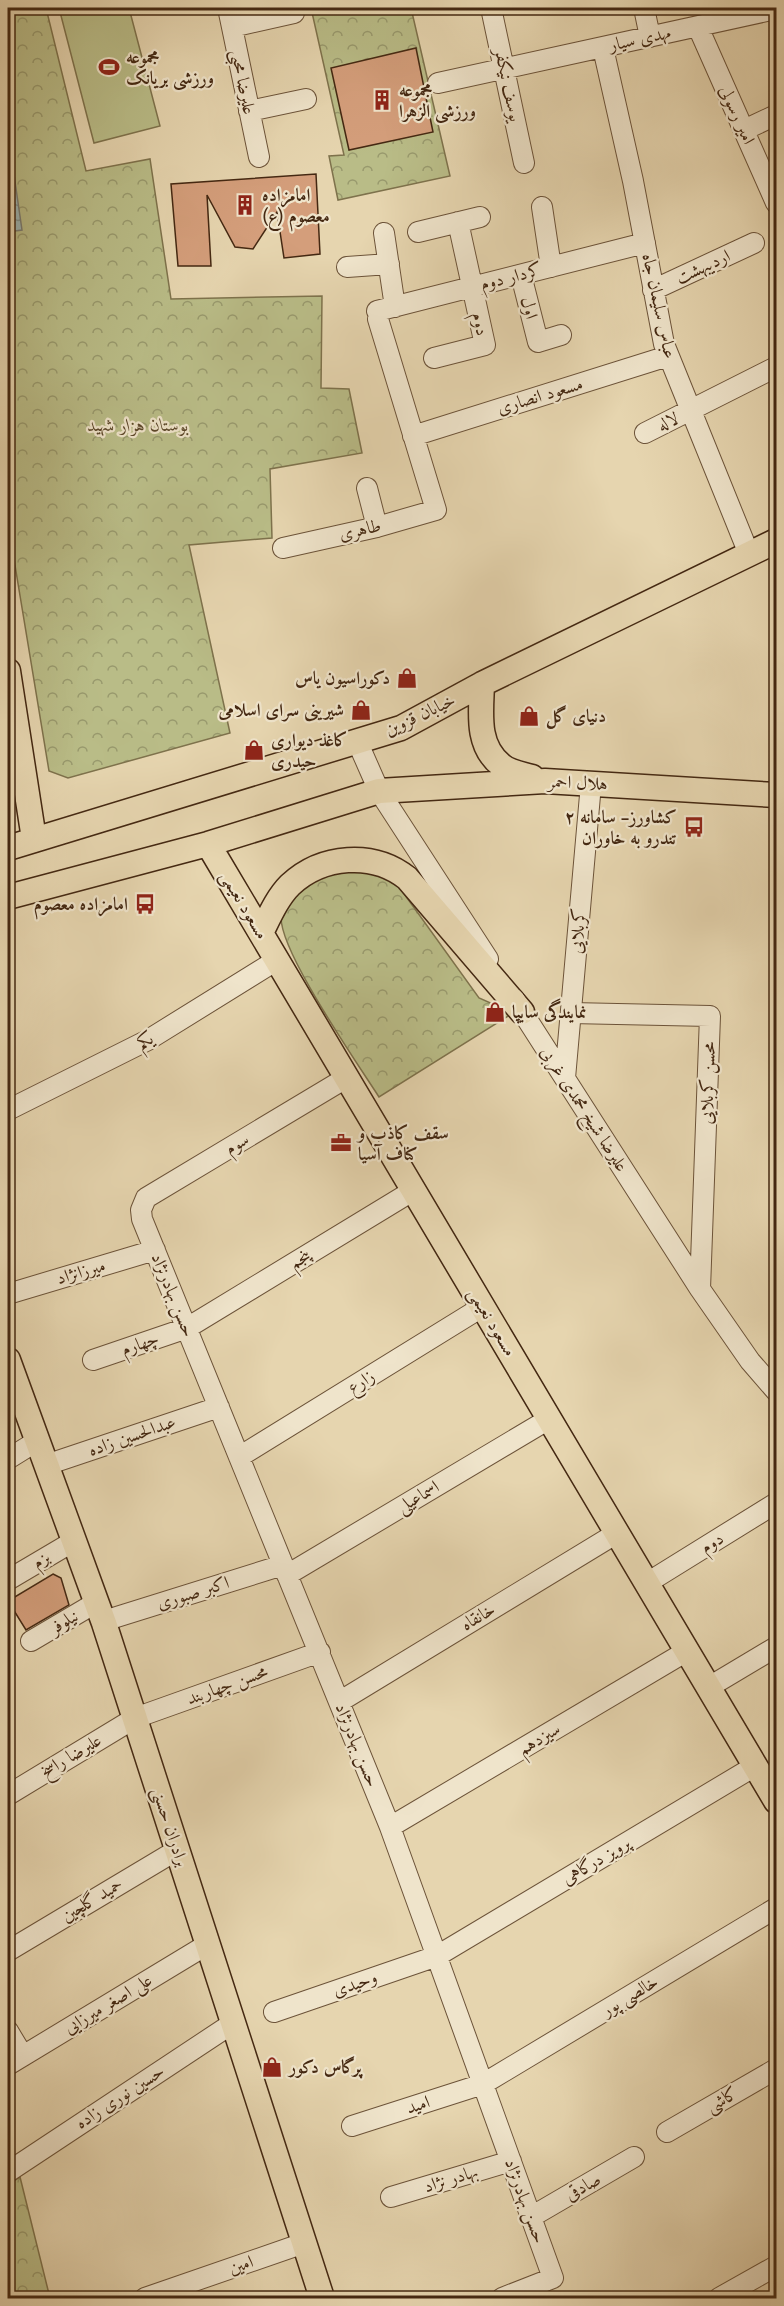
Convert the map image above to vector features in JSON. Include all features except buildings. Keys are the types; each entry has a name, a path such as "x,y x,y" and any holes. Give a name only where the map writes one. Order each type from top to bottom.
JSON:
{"main road":[{"name":"خیابان قزوین","path":"8,848 401,728 482,684 777,541"},
{"path":"8,671 34,839"},
{"path":"482,684 481,730 488,751 502,766 545,781"},
{"name":"هلال احمر","path":"379,791 545,781 777,795"},
{"path":"8,897 207,844 379,791"},
{"name":"مسعود نعیمی","path":"207,844 777,1801"},
{"path":"261,933 279,899 290,885 305,875 348,859 371,860 395,868 406,878 522,1012"},
{"name":"برادران حسنی","path":"8,1360 15,1404 37,1441 100,1613 322,2298"}],"street":[{"name":"یوسف نیکفر","path":"491,8 524,164"},
{"path":"644,8 650,37"},
{"name":"مهدی سیار","path":"438,83 777,9"},
{"path":"230,17 294,13"},
{"name":"علیرضا محبی","path":"230,17 259,157"},
{"name":"امیر رسولی","path":"698,27 777,203"},
{"name":"عباس سلیمان جاه","path":"603,48 645,243 652,290 668,356 749,554"},
{"path":"249,111 306,99"},
{"path":"744,130 777,115"},
{"path":"542,207 551,267"},
{"path":"418,232 480,217"},
{"path":"458,222 472,287"},
{"path":"384,233 389,264 383,312 413,436"},
{"name":"کردار دوم","path":"383,312 645,243"},
{"name":"اردیبهشت","path":"652,290 754,243"},
{"path":"347,267 389,264"},
{"name":"اول","path":"521,275 538,342 561,336"},
{"name":"دوم","path":"434,358 485,345 472,287"},
{"name":"مسعود انصاری","path":"413,436 668,356"},
{"name":"لاله","path":"645,433 777,367"},
{"name":"طاهری","path":"284,548 377,527 436,510 413,436"},
{"path":"367,488 377,527"},
{"name":"علیرضا شیخ محمدی غربی","path":"357,741 379,791 700,1289 732,1336 774,1385"},
{"name":"کربلایی","path":"565,1078 591,784"},
{"name":"یکم","path":"8,1110 148,1040 277,960"},
{"name":"محسن کربلایی","path":"571,1013 710,1017 700,1289"},
{"name":"سوم","path":"142,1219 142,1204 146,1198 346,1078"},
{"name":"پنجم","path":"187,1328 414,1190"},
{"name":"حسن بهادرنژاد","path":"142,1219 390,1827 553,2278 502,2298"},
{"name":"ميرزانژاد","path":"8,1294 155,1250"},
{"name":"زارع","path":"239,1457 483,1307"},
{"name":"چهارم","path":"93,1360 187,1328"},
{"name":"عبدالحسین زاده","path":"46,1465 219,1407"},
{"name":"اسماعیلی","path":"285,1570 549,1419"},
{"path":"8,1459 37,1441"},
{"name":"دوم","path":"647,1583 777,1503"},
{"name":"خانقاه","path":"339,1702 617,1533"},
{"name":"بزم","path":"8,1580 74,1540"},
{"name":"اکبر صبوری","path":"100,1613 107,1620 285,1570"},
{"name":"نیلوفر","path":"31,1641 100,1613"},
{"path":"709,1687 777,1647"},
{"name":"سیزدهم","path":"390,1827 687,1651"},
{"name":"محسن چهاربند","path":"135,1718 320,1652"},
{"name":"علیرضا راسخ","path":"8,1794 135,1718"},
{"name":"پرویز درگاهی","path":"437,1956 755,1766"},
{"name":"حمید گلچین","path":"8,1951 177,1850"},
{"name":"خالصی پور","path":"483,2084 777,1908"},
{"name":"علی اصغر میرزایی","path":"15,2060 208,1944"},
{"name":"وحیدی","path":"274,2012 437,1956"},
{"name":"حسین نوری زاده","path":"8,2172 233,2023"},
{"path":"8,2031 15,2060"},
{"name":"کاشی","path":"667,2132 777,2069"},
{"name":"امید","path":"352,2126 483,2084"},
{"name":"صادقی","path":"531,2217 634,2157"},
{"name":"بهادر نژاد","path":"391,2197 511,2162"},
{"name":"امین","path":"145,2298 304,2242"},
{"path":"719,2298 777,2266"}],"green space":[{"name":"بوستان هزار شهید","path":"8,8 46,8 86,171 150,159 171,299 322,296 321,388 349,389 362,453 270,469 272,538 189,545 230,733 68,778 49,771 8,523"},
{"name":"مجموعه ورزشی بریانک","path":"59,8 129,8 160,126 94,143"},
{"path":"311,8 411,8 450,176 338,200 329,156 344,155"},
{"path":"338,868 392,877 479,998 513,1013 379,1097 319,1004 290,948 282,927 282,912 293,892"},
{"path":"20,2177 50,2298 8,2298 8,2185"}],"water":[{"path":"8,154 11,154 22,230 8,232"}],"place":[{"name":"مجموعه ورزشی بریانک","path":"109,67"},
{"name":"مجموعه ورزشی الزهرا","path":"382,100"},
{"name":"امامزاده معصوم (ع)","path":"245,205"},
{"name":"دکوراسیون یاس","path":"407,678"},
{"name":"شیرینی سرای اسلامی","path":"361,710"},
{"name":"دنیای گل","path":"529,716"},
{"name":"کاغذ دیواری حیدری","path":"254,750"},
{"name":"کشاورز- سامانه ۲ تندرو به خاوران","path":"694,827"},
{"name":"امامزاده معصوم","path":"145,904"},
{"name":"نمایندگی سایپا","path":"495,1012"},
{"name":"سقف کاذب و کناف آسیا","path":"341,1143"},
{"name":"پرگاس دکور","path":"272,2067"}]}
